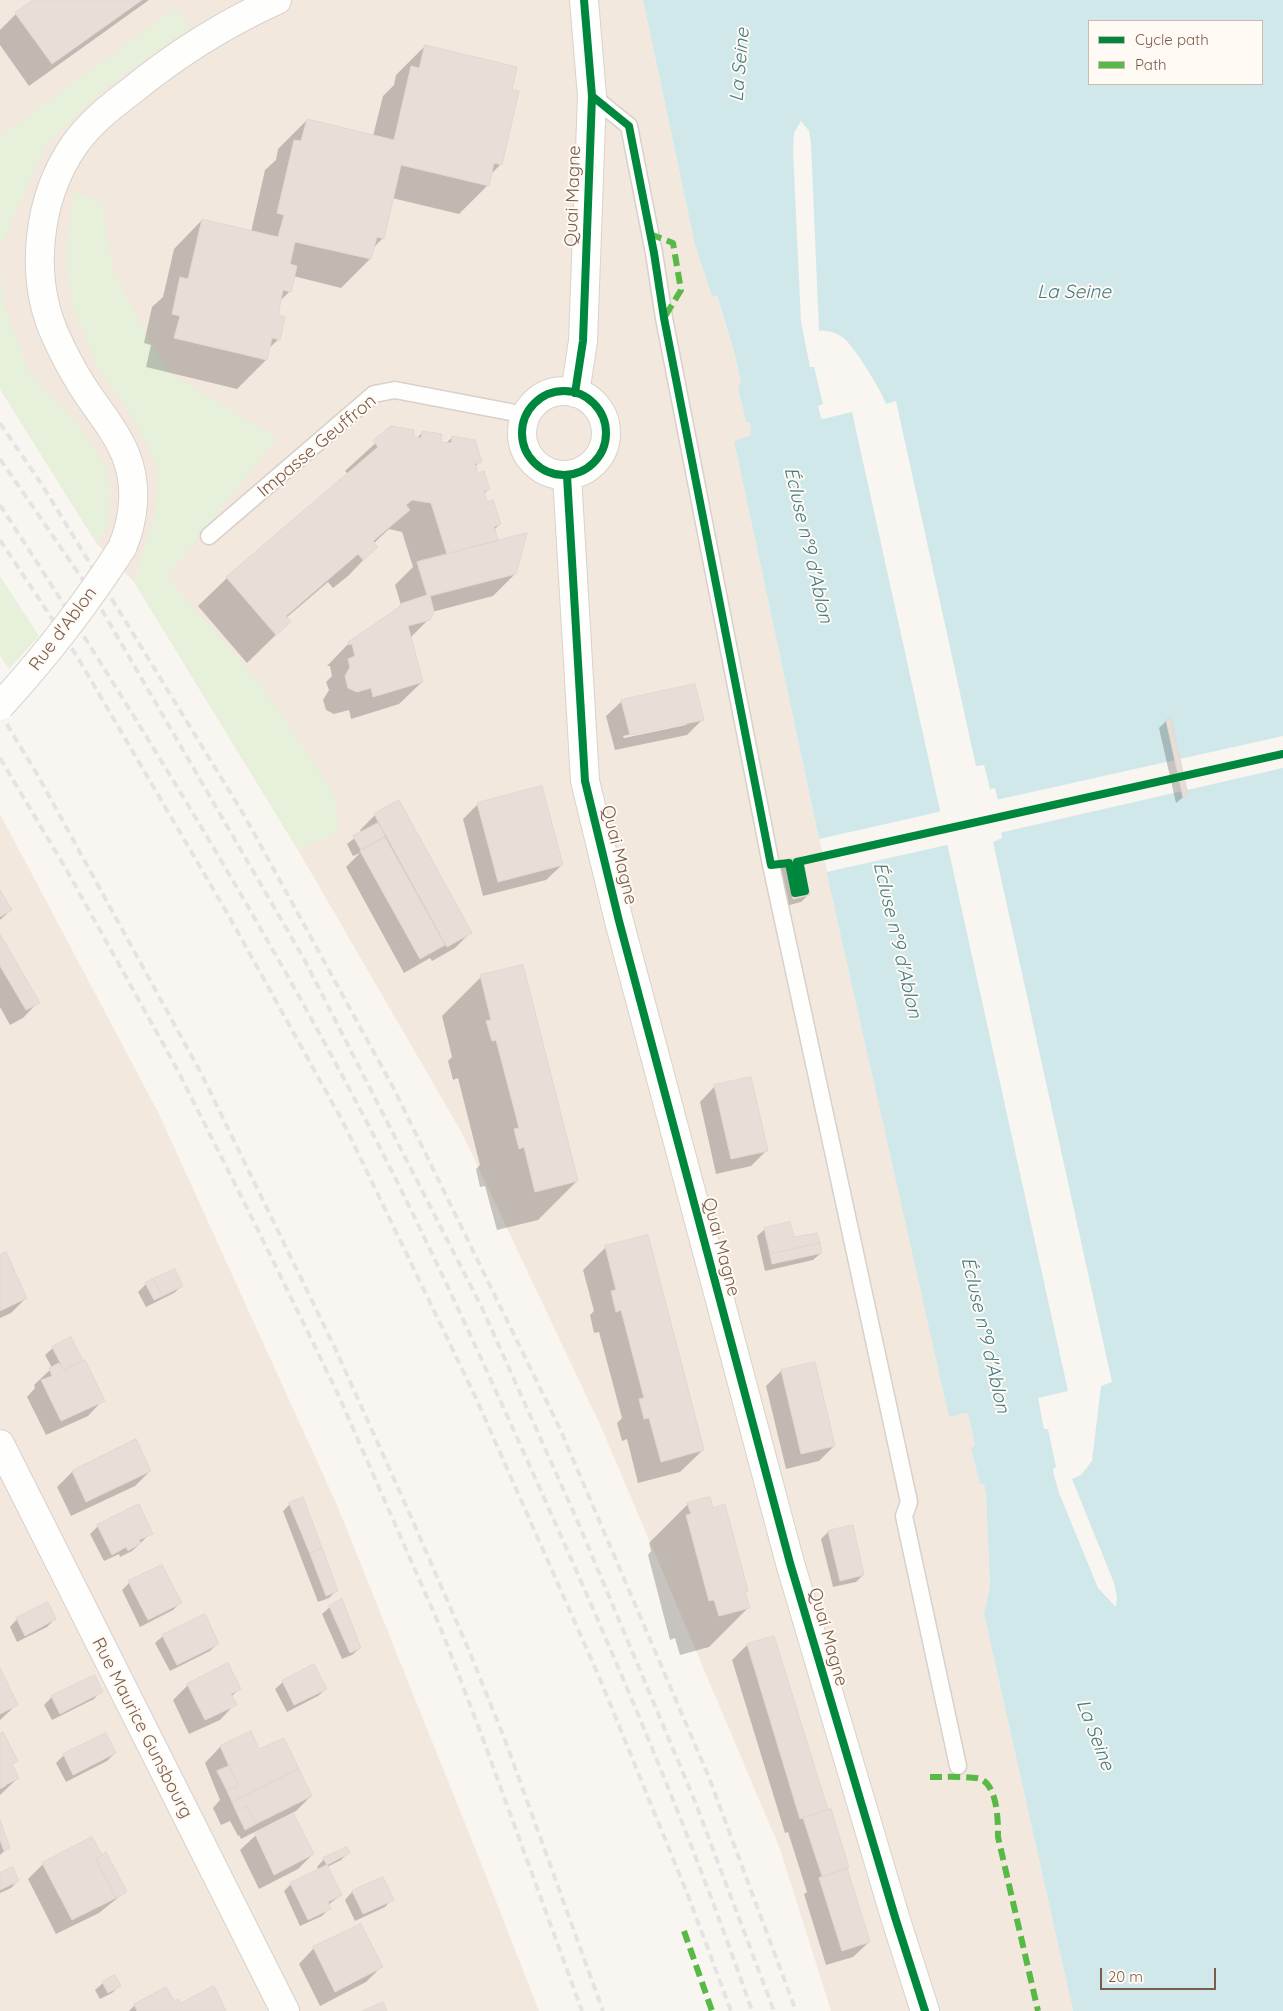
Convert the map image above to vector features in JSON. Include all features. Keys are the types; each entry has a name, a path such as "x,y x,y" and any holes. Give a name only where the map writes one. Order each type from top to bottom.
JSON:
{"main road":[{"name":"Rue d'Ablon","path":"0,706 40,662 108,571 122,548 132,515 132,485 127,457 114,433 73,371 56,337 45,304 39,254 44,219 53,183 75,144 101,114 155,71 218,29 277,0"},
{"name":"Quai Magne","path":"575,393 583,341 592,96 584,0"},
{"path":"560,391 575,393 587,398 597,407 603,418 606,431 604,444 599,456 591,466 567,476 555,475 543,470 529,457 522,440 522,427 526,415 534,403 546,395 560,391"},
{"name":"Quai Magne","path":"567,476 585,781 619,921 790,1563 894,1917 925,2011"},
{"name":"Rue Maurice Gunsbourg","path":"0,1444 285,2011"}],"lane":[{"path":"592,96 629,126 654,253 668,337 771,865 909,1502 904,1516 958,1766"},
{"name":"Impasse Geuffron","path":"210,536 374,394 395,390 526,415"}],"shaded area":[{"path":"0,0 643,0 695,245 712,296 716,295 734,352 741,382 738,388 746,421 750,421 751,435 734,441 819,839 949,1416 968,1414 975,1445 971,1448 980,1484 984,1484 990,1586 984,1614 1073,2011 831,2011 780,1849 602,1429 462,1133 298,850 134,582 97,544 0,389"},
{"path":"0,814 158,1112 337,1505 539,2011 0,2011"}],"green space":[{"path":"176,8 190,27 96,95 45,146 0,248 0,136"},
{"path":"74,192 101,201 114,273 166,370 277,438 167,577 259,682 333,792 339,832 298,850 134,582 156,509 158,466 134,419 97,366 73,307 65,257"},
{"path":"0,272 4,304 30,373 75,421 105,465 111,490 109,522 97,544 0,389"},
{"path":"0,576 39,636 9,669 0,656"}],"water":[{"name":"La Seine","path":"643,0 1283,0 1283,2011 1073,2011 984,1614 990,1586 984,1484 980,1484 971,1448 975,1445 968,1414 949,1417 819,839 734,441 751,435 750,422 746,422 738,388 741,382 734,352 717,296 712,296 695,245","holes":["801,121 809,131 819,331 834,333 847,341 866,368 886,404 896,401 976,766 984,765 990,789 995,788 1004,827 1001,829 1002,838 993,842 1112,1382 1101,1386 1092,1461 1081,1475 1072,1479 1114,1583 1117,1597 1116,1607 1098,1588 1059,1493 1054,1475 1053,1469 1056,1467 1048,1429 1044,1429 1038,1398 1068,1391 852,412 823,419 821,418 818,406 823,404 814,367 810,367 801,322 793,150 794,133"]}],"pier":[{"path":"1283,736 1283,768 999,833 999,828 1002,826 996,800"},
{"path":"943,811 951,844 827,872 819,839"}],"building":[{"path":"33,0 142,0 52,64 15,13"},
{"path":"425,45 517,67 512,90 519,91 502,165 494,163 489,186 401,165 384,239 377,237 371,259 295,242 290,264 297,266 291,292 283,290 278,315 285,317 280,340 272,338 267,360 174,338 180,316 172,314 180,277 188,279 202,219 278,237 284,215 277,213 294,140 301,141 307,119 394,140 411,66 419,68"},
{"path":"391,426 414,430 413,437 421,438 422,431 442,434 441,442 451,443 452,436 475,440 482,462 475,464 478,473 484,471 490,489 484,492 487,502 493,500 501,524 494,527 498,540 447,554 431,503 412,500 406,505 410,510 373,541 378,547 363,560 358,554 286,616 291,622 276,635 226,577 378,447 373,441"},
{"path":"527,533 516,574 430,596 434,611 430,620 408,626 423,682 373,697 371,688 357,692 348,688 345,676 350,667 348,659 355,656 352,644 349,645 348,642 401,606 400,604 427,595 417,562"},
{"path":"695,684 704,720 630,735 621,700"},
{"path":"1171,719 1188,795 1183,797 1166,720"},
{"path":"542,786 563,865 498,882 477,803"},
{"path":"399,800 472,933 447,947 374,814"},
{"path":"378,823 385,836 361,850 353,836"},
{"path":"385,837 445,945 420,959 360,851"},
{"path":"801,857 810,895 793,899 785,860"},
{"path":"0,890 12,910 0,917"},
{"path":"0,934 40,1003 26,1010 0,966"},
{"path":"523,965 578,1181 535,1192 524,1147 519,1149 514,1129 519,1128 496,1040 492,1041 486,1021 491,1020 480,975"},
{"path":"751,1077 768,1151 731,1159 714,1085"},
{"path":"790,1222 794,1237 817,1233 820,1243 770,1254 764,1228"},
{"path":"648,1235 704,1450 661,1462 649,1418 644,1419 639,1399 644,1398 621,1310 616,1312 611,1291 616,1290 605,1246"},
{"path":"820,1243 822,1253 772,1264 770,1254"},
{"path":"6,1252 27,1298 0,1311 0,1255"},
{"path":"175,1269 183,1286 163,1296 153,1279"},
{"path":"153,1279 163,1296 154,1300 145,1283"},
{"path":"71,1337 83,1361 64,1370 52,1347"},
{"path":"85,1360 105,1401 61,1421 41,1380 52,1376 49,1368 59,1363 64,1370"},
{"path":"815,1362 835,1446 801,1454 781,1370"},
{"path":"136,1439 151,1471 86,1502 72,1471"},
{"path":"303,1497 322,1548 310,1554 289,1503"},
{"path":"710,1497 713,1508 725,1504 748,1591 745,1592 750,1608 719,1616 714,1600 709,1601 686,1515 691,1514 687,1503"},
{"path":"139,1504 153,1534 139,1540 141,1543 128,1551 126,1547 112,1555 97,1525"},
{"path":"853,1525 864,1575 840,1581 828,1531"},
{"path":"322,1548 338,1591 326,1596 310,1554"},
{"path":"162,1565 182,1603 148,1620 128,1581"},
{"path":"342,1599 361,1648 350,1653 329,1606"},
{"path":"48,1602 56,1619 25,1636 16,1618"},
{"path":"205,1614 219,1644 177,1665 162,1635"},
{"path":"774,1636 828,1810 800,1819 747,1644"},
{"path":"228,1663 241,1689 231,1694 237,1705 205,1720 187,1684"},
{"path":"314,1664 327,1689 294,1705 282,1681"},
{"path":"0,1668 18,1705 0,1714"},
{"path":"95,1675 103,1692 60,1714 51,1696"},
{"path":"251,1731 259,1749 284,1738 299,1769 232,1802 227,1791 238,1786 220,1746"},
{"path":"3,1732 18,1761 12,1764 19,1778 0,1788 0,1734"},
{"path":"106,1733 116,1753 73,1775 63,1754"},
{"path":"229,1766 238,1786 227,1791 217,1771"},
{"path":"299,1769 312,1796 256,1824 247,1806 236,1811 232,1802"},
{"path":"247,1806 256,1824 245,1830 236,1811"},
{"path":"831,1809 849,1868 822,1876 803,1818"},
{"path":"294,1814 314,1854 274,1875 255,1834"},
{"path":"0,1820 10,1848 4,1851 0,1840"},
{"path":"92,1837 102,1855 96,1859 116,1898 72,1920 42,1863"},
{"path":"347,1847 350,1853 327,1865 323,1858"},
{"path":"106,1852 127,1892 116,1898 96,1859"},
{"path":"327,1865 342,1895 328,1902 331,1909 308,1920 290,1883"},
{"path":"13,1867 19,1881 0,1890 0,1873"},
{"path":"847,1868 870,1942 842,1951 819,1878"},
{"path":"383,1877 394,1900 363,1914 352,1891"},
{"path":"361,1924 383,1967 335,1992 313,1947"},
{"path":"115,1975 121,1986 108,1993 102,1982"},
{"path":"214,1986 226,2011 137,2011 134,2004 166,1987 174,2001 178,1999 180,2003"},
{"path":"383,2002 387,2011 363,2011"}],"railway":[{"path":"0,423 42,485 244,815 394,1089 560,1429 708,1775 796,2011"},
{"path":"0,459 92,593 304,959 482,1308 577,1520 694,1799 774,2011"},
{"path":"0,505 138,722 226,869 352,1094 403,1194 499,1398 628,1690 705,1881 752,2011"},
{"path":"0,540 78,658 230,918 344,1124 475,1396 600,1679 689,1898 731,2011"},
{"path":"0,713 37,774 202,1075 334,1346 470,1653 505,1740 603,2011"},
{"path":"0,758 66,869 177,1069 337,1392 441,1629 582,2011"}],"marked path":[{"path":"650,234 673,243 681,290 664,318"},
{"path":"930,1777 977,1778 987,1783 991,1789 996,1805 998,1837 1038,2011"},
{"path":"684,1931 712,2011"}],"cycle path":[{"path":"575,393 583,341 592,96 584,0"},
{"path":"592,96 629,126 654,253 664,318 771,865 789,863 795,893 805,891 800,865 791,867 795,892 803,890 797,862 1283,754"},
{"path":"564,391 580,394 594,403 603,417 606,433 603,449 594,463 580,472 564,475 548,472 534,463 525,449 522,433 525,417 534,403 548,394 564,391"},
{"path":"567,476 585,781 619,921 790,1563 895,1917 925,2011"}],"water label":[{"name":"Écluse n°9 d'Ablon","path":"808,545"},
{"name":"Écluse n°9 d'Ablon","path":"897,940"},
{"name":"Écluse n°9 d'Ablon","path":"985,1335"}]}
